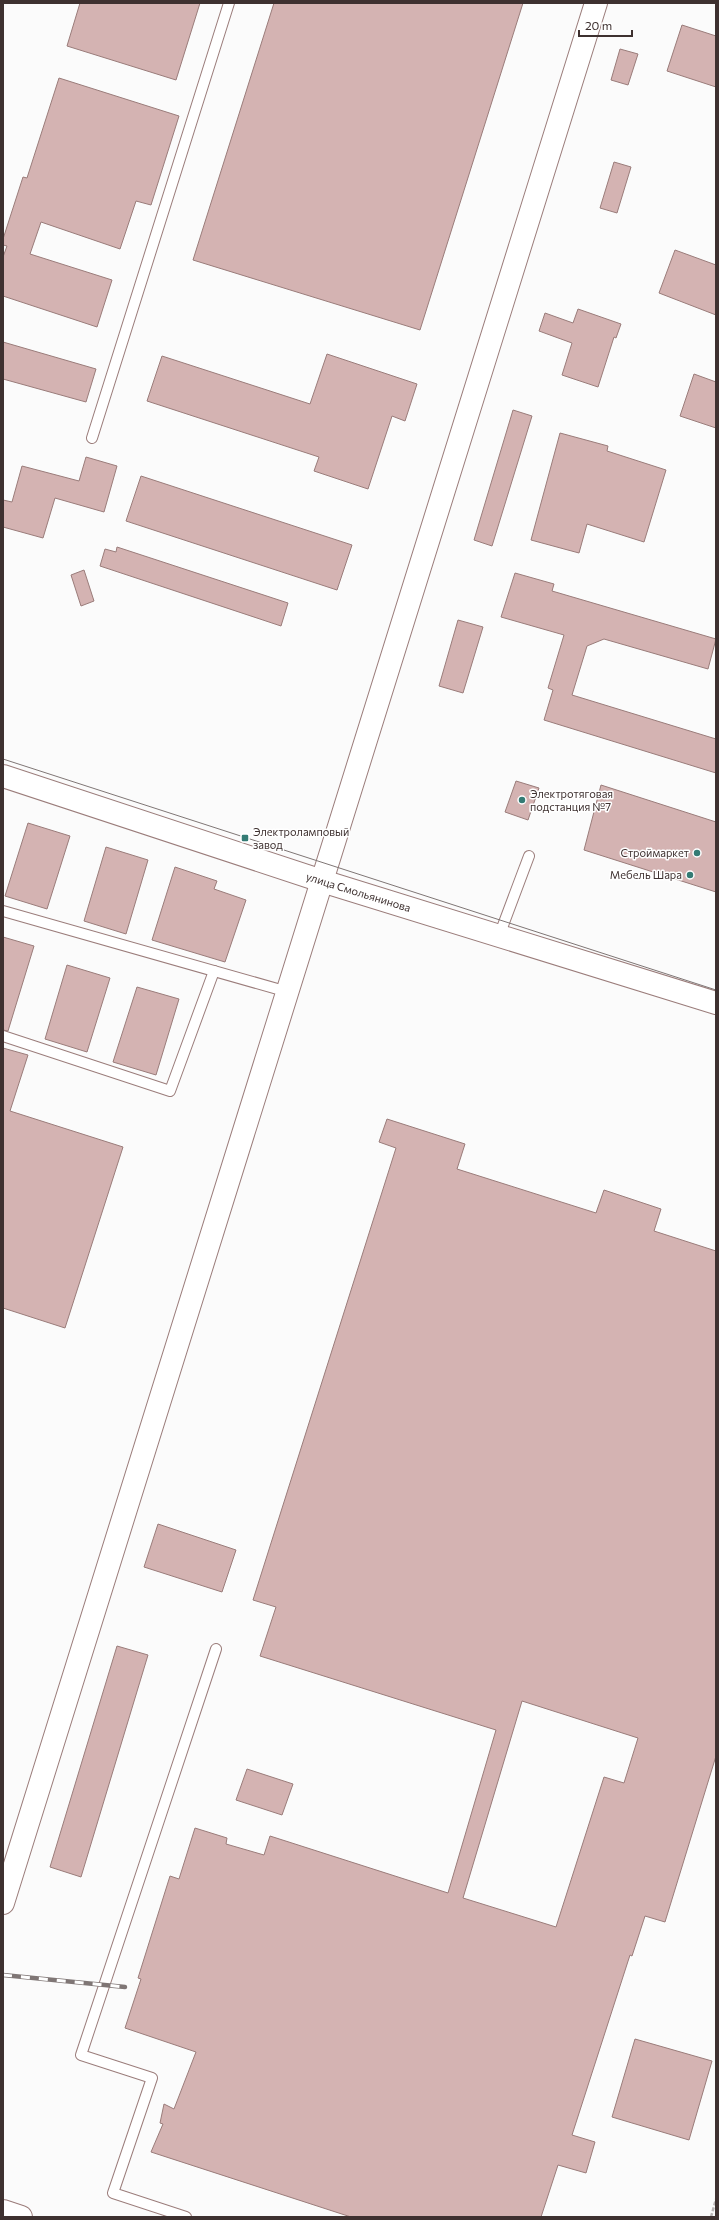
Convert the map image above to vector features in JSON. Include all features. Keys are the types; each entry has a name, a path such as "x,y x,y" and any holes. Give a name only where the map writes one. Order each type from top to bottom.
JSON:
{"street":[{"path":"3,1903 596,3"},
{"name":"улица Смольянинова","path":"3,776 322,881 716,1003"},
{"path":"3,2211 21,2217"}],"lane":[{"path":"92,438 229,3"},
{"path":"499,936 529,856"},
{"path":"3,911 288,992"},
{"path":"3,1036 170,1091 214,971"},
{"path":"186,2217 114,2193 152,2078 81,2054 216,1649"}],"path":[{"path":"710,2217 716,2199"}],"building":[{"path":"80,3 200,3 176,80 67,46"},
{"path":"274,3 523,3 420,330 193,260"},
{"path":"682,25 716,36 716,87 667,71"},
{"path":"620,49 638,54 628,85 611,80"},
{"path":"59,78 179,116 151,205 136,201 120,249 41,222 30,254 112,280 97,327 3,296 3,257 7,246 3,245 3,239 23,177 27,178"},
{"path":"614,162 631,167 617,213 600,208"},
{"path":"675,250 716,265 716,315 659,293"},
{"path":"578,309 621,324 616,338 614,337 598,387 562,375 572,343 539,331 545,313 573,323"},
{"path":"3,342 96,369 86,402 3,379"},
{"path":"327,354 417,384 405,421 392,416 368,489 314,471 319,457 147,401 162,356 310,404"},
{"path":"694,374 716,382 716,428 680,416"},
{"path":"513,410 532,416 492,546 474,540"},
{"path":"560,433 608,446 607,451 666,470 644,542 587,524 579,553 531,540"},
{"path":"86,457 117,466 104,512 55,498 43,538 3,527 3,500 12,502 22,466 79,481"},
{"path":"141,476 352,545 337,590 126,521"},
{"path":"117,547 288,603 281,626 100,566 105,549 116,552"},
{"path":"84,570 94,601 81,606 71,575"},
{"path":"515,573 554,584 552,591 716,639 708,669 604,639 587,646 572,695 716,739 716,773 544,720 553,690 548,688 564,635 501,617"},
{"path":"458,620 483,627 463,693 439,686"},
{"name":"Электротяговая подстанция №7","path":"516,781 539,788 528,820 505,812"},
{"path":"601,785 716,822 716,892 584,850"},
{"path":"28,823 70,836 47,909 5,896"},
{"path":"106,847 148,860 126,934 84,921"},
{"path":"175,867 217,881 214,889 246,900 225,962 152,940"},
{"path":"3,937 34,946 8,1031 3,1030"},
{"path":"67,965 110,978 87,1052 45,1039"},
{"path":"137,987 179,999 156,1075 113,1062"},
{"path":"3,1048 28,1055 10,1111 123,1147 65,1328 3,1308"},
{"path":"387,1119 465,1144 457,1169 596,1213 604,1190 661,1209 654,1231 716,1251 716,1756 665,1922 645,1916 632,1956 630,1955 572,2135 595,2142 586,2173 558,2165 541,2217 351,2217 151,2152 163,2124 160,2123 164,2104 174,2109 196,2052 125,2028 141,1979 138,1978 170,1876 179,1879 195,1828 227,1838 226,1844 264,1855 270,1836 448,1893 496,1730 260,1656 276,1607 253,1600 396,1148 379,1142","holes":["522,1701 638,1738 624,1783 604,1777 556,1927 463,1898"]},
{"path":"158,1524 236,1550 222,1592 144,1567"},
{"path":"117,1646 148,1655 81,1877 50,1867"},
{"path":"247,1769 293,1784 282,1815 236,1800"},
{"path":"635,2039 712,2061 689,2140 612,2117"}],"tram line":[{"path":"3,759 716,990"}],"railway":[{"path":"3,1975 125,1987"}],"place":[{"name":"Электротяговая подстанция №7","path":"522,800"},
{"name":"Электроламповый завод","path":"245,838"},
{"name":"Строймаркет","path":"697,853"},
{"name":"Мебель Шара","path":"690,875"}]}
